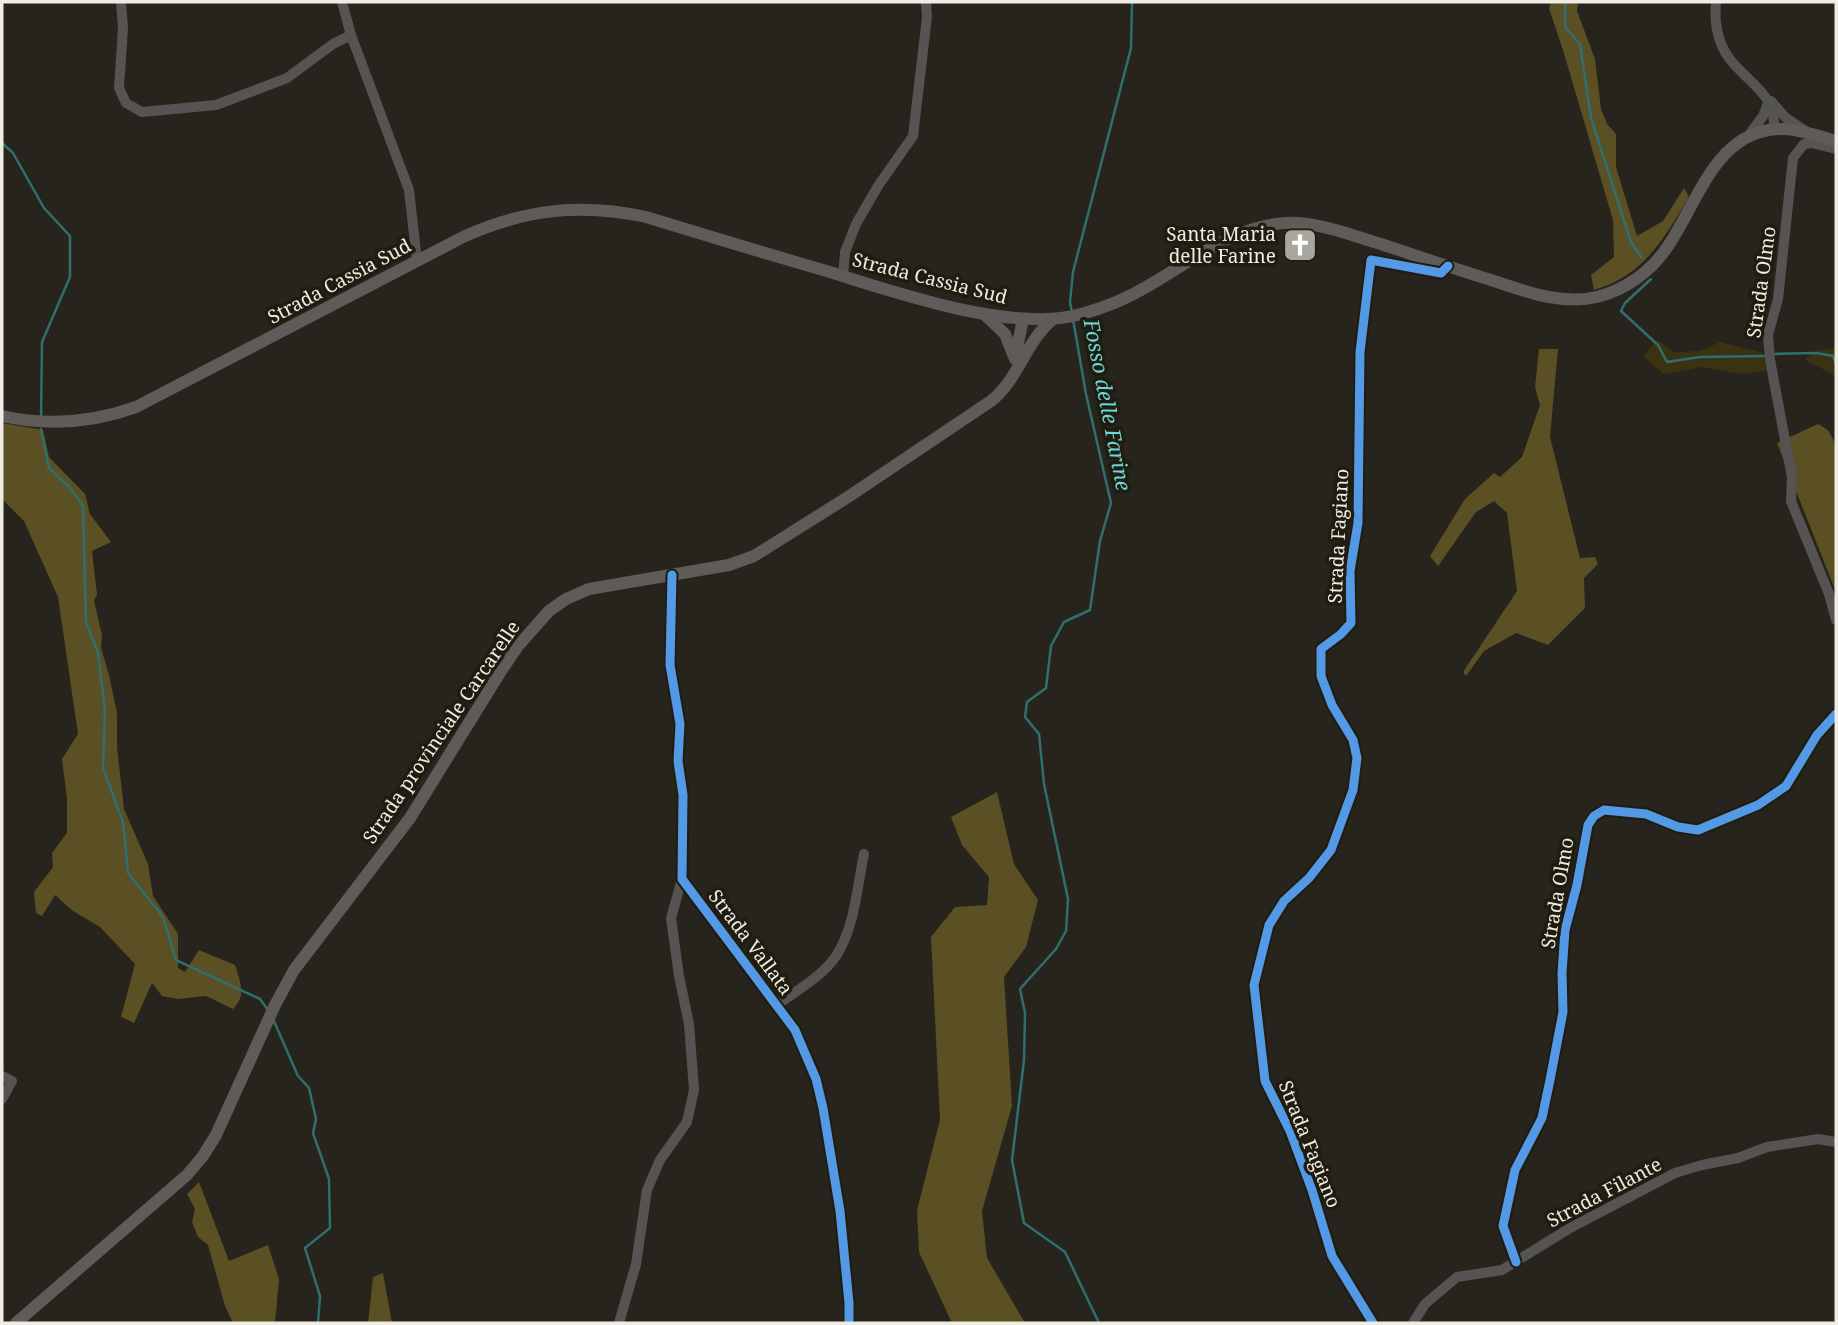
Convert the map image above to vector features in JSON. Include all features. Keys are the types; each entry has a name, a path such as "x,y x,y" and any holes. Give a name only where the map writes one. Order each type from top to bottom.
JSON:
{"main road":[{"name":"Strada Cassia Sud","path":"2,416 43,422 69,422 93,420 127,410 162,396 465,236 512,217 587,208 614,210 646,217 919,298 1023,319 1060,318 1117,302 1144,289 1227,239 1262,225 1278,223 1324,227 1534,295 1579,300 1610,293 1639,277 1665,251 1707,176 1730,149 1739,143 1753,135 1774,129 1811,133 1836,141"},
{"path":"979,312 994,321 1021,356"},
{"path":"1021,356 1039,332 1060,318"},
{"path":"1021,356 1027,338 1023,319"},
{"name":"Strada provinciale Carcarelle","path":"16,1323 196,1166 216,1135 275,1005 304,955 410,818 505,664 541,619 566,598 581,592 729,565 754,556 829,510 991,401 1015,374 1021,356"}],"street":[{"path":"121,2 123,28 120,88 126,103 142,112 216,104 228,100 287,78 333,44 351,35"},
{"path":"342,2 351,35 409,190 417,261"},
{"path":"844,276 845,252 856,224 878,186 913,136 927,17 926,2"},
{"path":"1716,2 1714,19 1721,45 1732,62 1762,89 1786,118 1811,133"},
{"path":"1762,89 1774,129"},
{"path":"1739,143 1756,127 1768,103"},
{"name":"Strada Olmo","path":"1836,149 1804,144 1793,158 1778,299 1768,335 1770,360 1792,477 1791,501 1829,594 1836,620"},
{"name":"Strada Fagiano","path":"1373,1323 1332,1256 1290,1131 1265,1081 1254,985 1269,925 1284,901 1309,878 1331,850 1353,790 1357,758 1353,740 1332,705 1321,676 1321,649 1351,623 1350,572 1358,523 1360,352 1371,260 1441,272 1448,266"},
{"path":"619,1323 636,1264 647,1189 660,1160 687,1122 694,1090 689,1024 671,918 682,879 683,795 678,761 680,724 670,665 672,575"},
{"name":"Strada Olmo","path":"1516,1262 1503,1226 1515,1171 1542,1118 1563,1012 1565,930 1588,825 1594,816 1604,810 1646,814 1678,827 1698,830 1758,805 1786,786 1817,735 1836,714"},
{"path":"777,1005 813,979 836,957 849,928 864,854"},
{"name":"Strada Vallata","path":"682,879 794,1030 816,1079 840,1211 849,1323"},
{"path":"2,1076 12,1081 2,1099"},
{"name":"Strada Filante","path":"1413,1323 1425,1304 1457,1277 1502,1270 1570,1228 1675,1173 1738,1158 1767,1147 1818,1139 1836,1142"}],"shaded area":[{"path":"1551,2 1578,2 1577,11 1595,59 1601,109 1607,124 1616,134 1616,167 1637,236 1663,221 1684,188 1689,197 1661,241 1639,265 1611,284 1594,290 1591,275 1614,257 1613,220 1549,8"},
{"path":"1657,340 1675,352 1700,351 1720,342 1763,353 1766,371 1739,374 1701,367 1664,374 1643,356"},
{"path":"1836,348 1836,377 1805,359 1818,350"},
{"path":"1539,349 1558,349 1550,437 1580,558 1595,557 1598,564 1584,578 1585,608 1548,645 1516,633 1484,651 1466,676 1463,672 1517,591 1507,513 1494,501 1476,512 1438,566 1430,556 1465,499 1494,473 1500,477 1522,457 1540,405 1535,387"},
{"path":"2,423 43,430 49,457 85,494 90,514 111,542 92,551 97,594 94,601 102,635 101,648 117,713 117,747 124,809 148,864 153,896 178,934 178,968 185,972 199,950 235,965 241,994 233,1009 206,996 178,999 162,996 152,983 134,1023 121,1017 135,964 100,927 73,911 55,895 42,916 36,913 34,892 53,867 52,853 67,833 67,799 62,759 78,734 58,597 24,521 2,499"},
{"path":"1818,424 1828,430 1836,445 1836,592 1777,443"},
{"path":"997,792 1014,864 1038,900 1026,947 1004,977 1012,1106 982,1211 987,1258 1025,1323 952,1323 919,1252 917,1210 940,1120 931,937 955,907 987,905 989,877 962,845 951,817"},
{"path":"199,1182 229,1261 268,1245 279,1279 275,1323 233,1323 225,1306 208,1245 198,1237 192,1222 195,1209 187,1194"},
{"path":"383,1273 392,1323 368,1323 373,1277"}],"waterway":[{"name":"Fosso delle Farine","path":"1072,312 1070,302 1073,272 1131,48 1132,2"},
{"path":"1565,2 1565,27 1580,44 1591,118 1631,242 1642,258"},
{"path":"2,143 13,153 44,208 70,236 70,277 42,342 41,417"},
{"path":"1651,279 1625,303 1621,311 1658,345 1667,362 1700,357 1765,356"},
{"name":"Fosso delle Farine","path":"1073,319 1086,394 1111,503 1100,541 1090,610 1064,622 1051,646 1046,688 1027,702 1025,717 1039,734 1044,784 1068,899 1066,931 1056,949 1020,989 1025,1013 1024,1060 1012,1160 1024,1223 1065,1252 1099,1323"},
{"path":"1772,354 1816,353 1833,356 1836,364"},
{"path":"41,429 49,468 70,488 83,506 86,622 98,653 105,711 103,768 123,822 128,873 163,917 176,960 260,999 268,1010"},
{"path":"273,1019 298,1076 309,1088 316,1119 313,1133 329,1179 330,1228 305,1248 320,1296 318,1323"}],"cycle path":[{"path":"1373,1323 1332,1256 1290,1131 1265,1081 1254,985 1269,925 1284,901 1309,878 1331,850 1353,790 1357,758 1353,740 1332,705 1321,676 1321,649 1351,623 1350,571 1358,523 1360,352 1371,260 1441,273 1448,266"},
{"path":"672,575 670,665 680,724 678,761 683,795 682,879 795,1030 816,1079 840,1211 849,1323"},
{"path":"1516,1262 1503,1226 1515,1170 1542,1118 1563,1012 1565,930 1588,825 1594,816 1604,810 1646,814 1678,827 1698,830 1758,805 1786,786 1817,735 1836,714"}],"place":[{"name":"Santa Maria delle Farine","path":"1300,245"}]}
